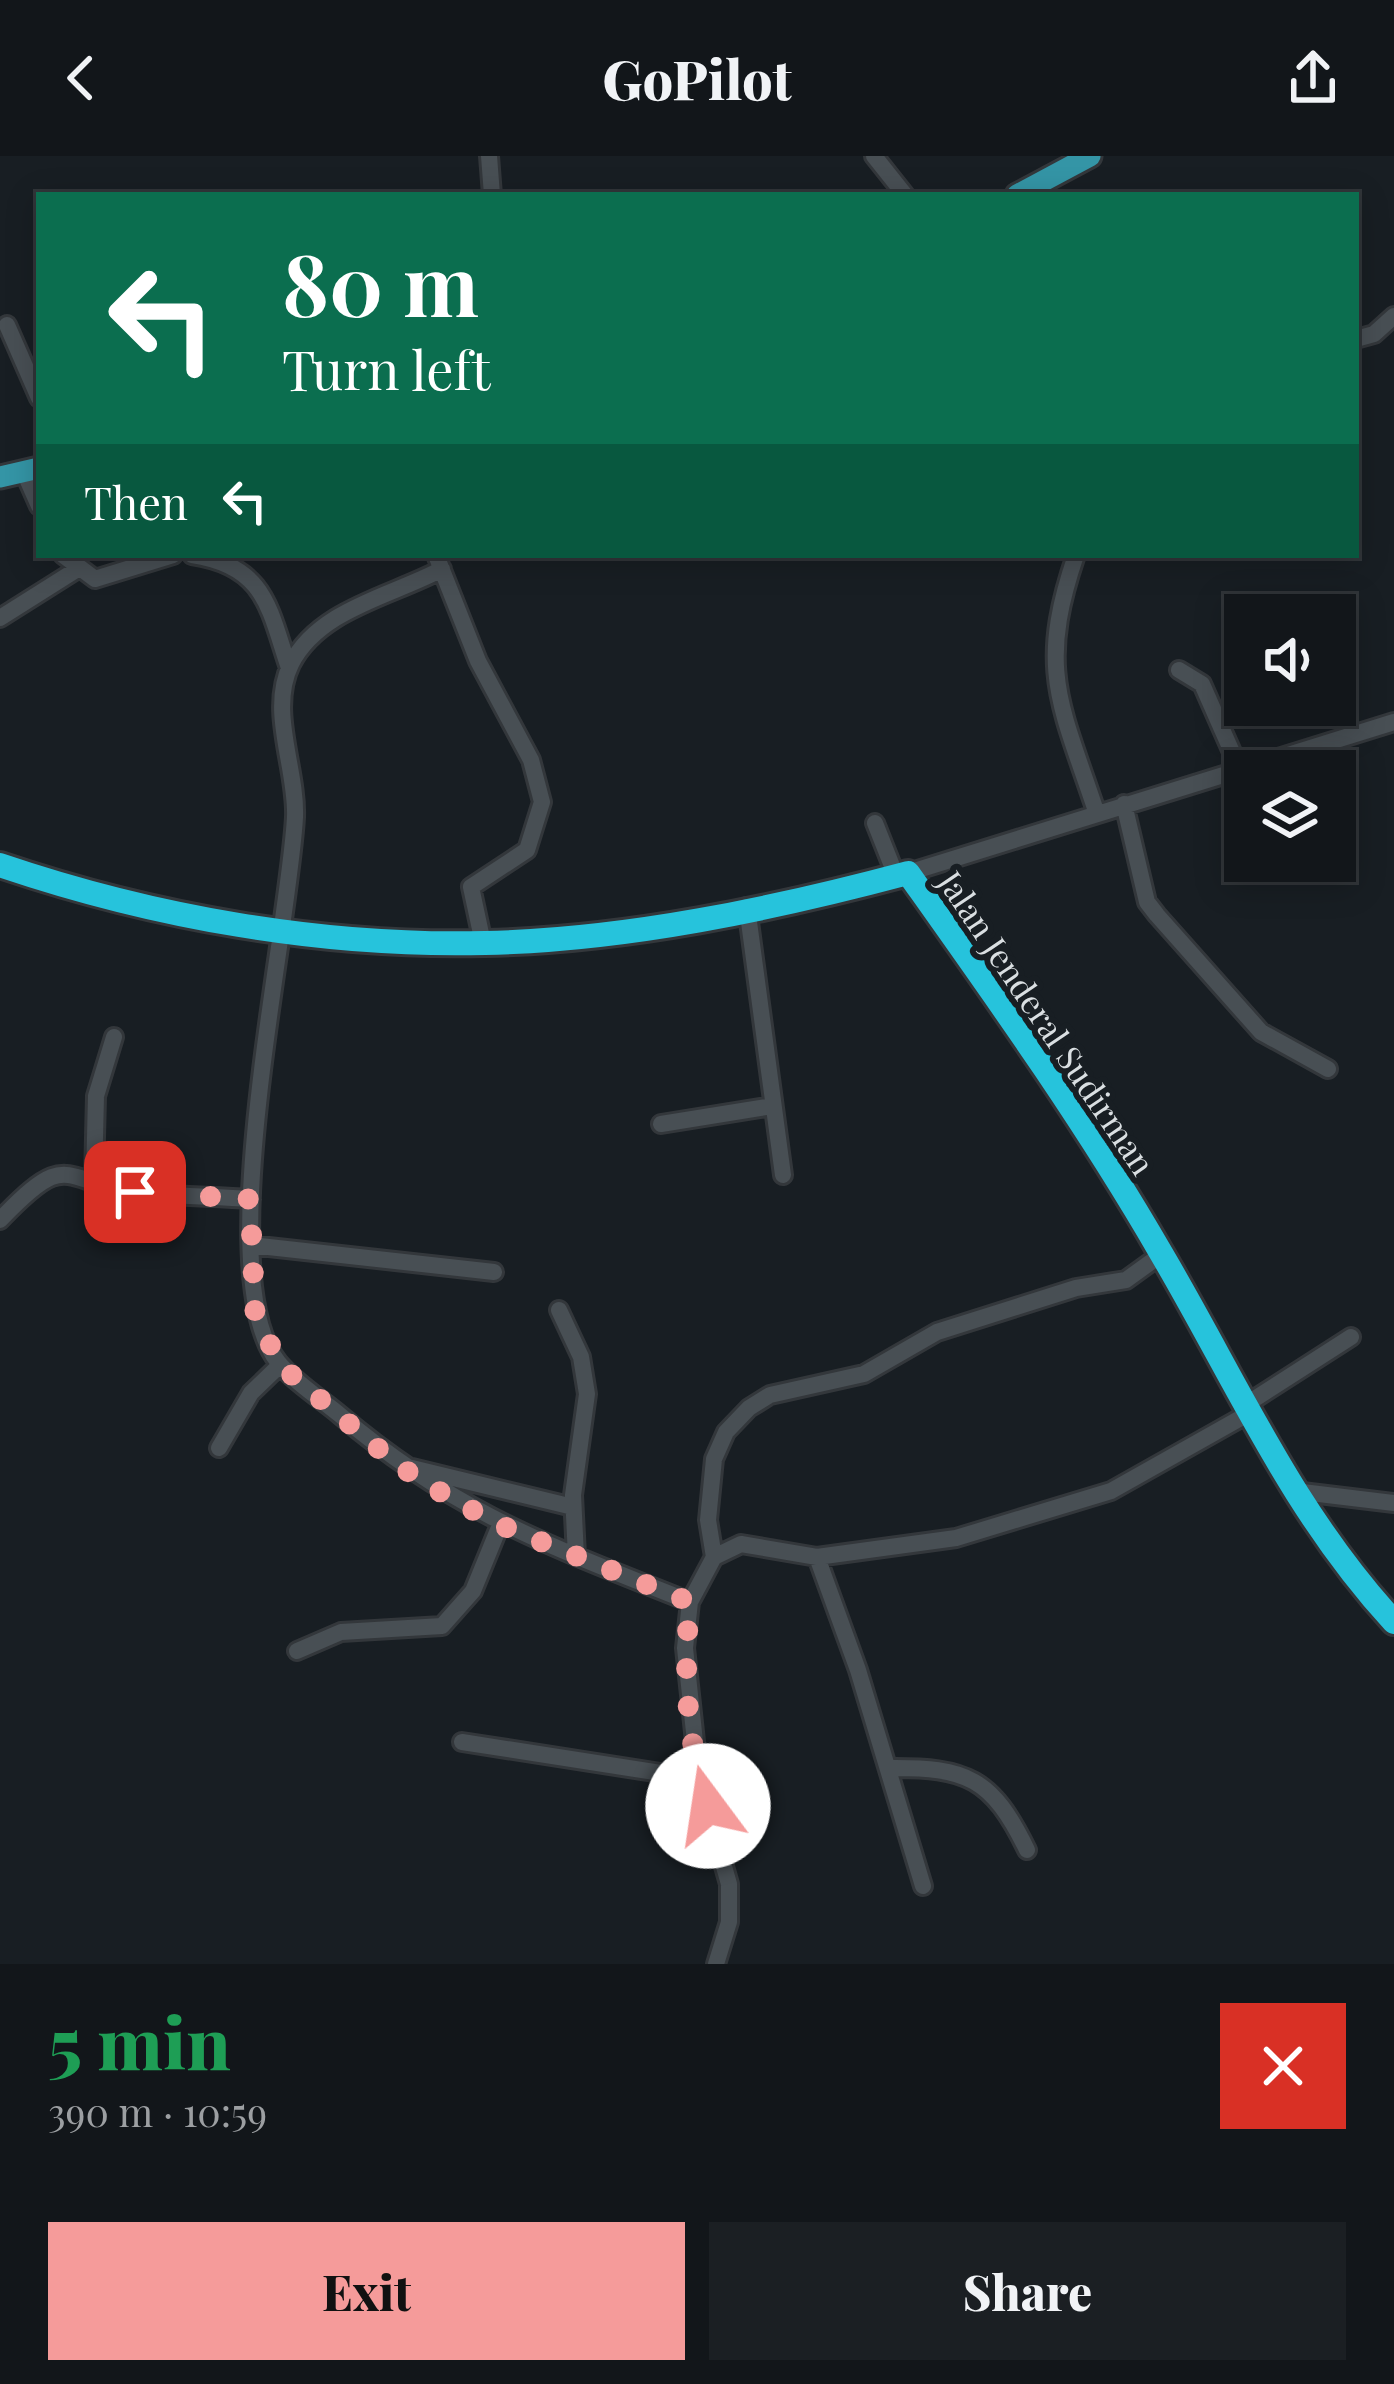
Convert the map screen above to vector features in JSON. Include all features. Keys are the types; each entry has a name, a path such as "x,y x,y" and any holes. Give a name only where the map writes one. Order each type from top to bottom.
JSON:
{"highway":[{"name":"Jalan Jenderal Sudirman","path":"0,866 94,897 283,930 483,943 557,939 747,907 902,874 1040,1059 1162,1254 1244,1411 1326,1543 1394,1622"}],"main road":[{"path":"1022,192 1067,163 1090,156"},
{"path":"0,477 31,470"}],"street":[{"path":"489,156 492,192"},
{"path":"874,156 903,192"},
{"path":"1359,338 1374,334 1394,316"},
{"path":"8,325 36,391"},
{"path":"66,558 94,579 118,576 164,558"},
{"path":"200,558 240,572 258,587 274,609 289,668 284,722 296,812 250,1199 255,1312 280,1365 399,1466 500,1525 690,1602"},
{"path":"1075,558 1057,610 1053,681 1096,812"},
{"path":"289,668 322,627 439,562 478,662 531,760 542,802 527,850 471,887 483,943"},
{"path":"0,618 76,570"},
{"path":"1179,670 1202,684 1231,750"},
{"path":"1300,750 1394,722"},
{"path":"875,823 902,874 1224,773"},
{"path":"1124,804 1147,902 1157,916 1261,1032 1328,1069"},
{"path":"747,907 783,1175"},
{"path":"94,1179 96,1096 113,1037"},
{"path":"661,1124 772,1106"},
{"path":"0,1220 42,1180 63,1174 135,1192 250,1199"},
{"path":"251,1245 494,1272"},
{"path":"714,1557 708,1520 714,1459 726,1432 749,1408 770,1395 864,1374 937,1332 1076,1288 1126,1280 1162,1254"},
{"path":"559,1310 581,1357 587,1394 573,1507 576,1556"},
{"path":"716,1964 729,1922 729,1884 699,1779 685,1648 690,1602 714,1557 741,1544 817,1557 885,1552 1054,1511 1111,1491 1244,1411 1352,1336"},
{"path":"219,1448 251,1393 280,1365"},
{"path":"399,1466 573,1507"},
{"path":"1294,1491 1394,1503"},
{"path":"297,1651 341,1632 442,1626 473,1591 500,1525"},
{"path":"817,1557 922,1886"},
{"path":"462,1742 699,1779"},
{"path":"888,1768 936,1767 986,1785 1005,1804 1027,1850"}],"route":[{"path":"135,1192 250,1199 255,1312 270,1348 280,1365 399,1466 500,1525 690,1602 685,1648 690,1729 708,1806"}]}
